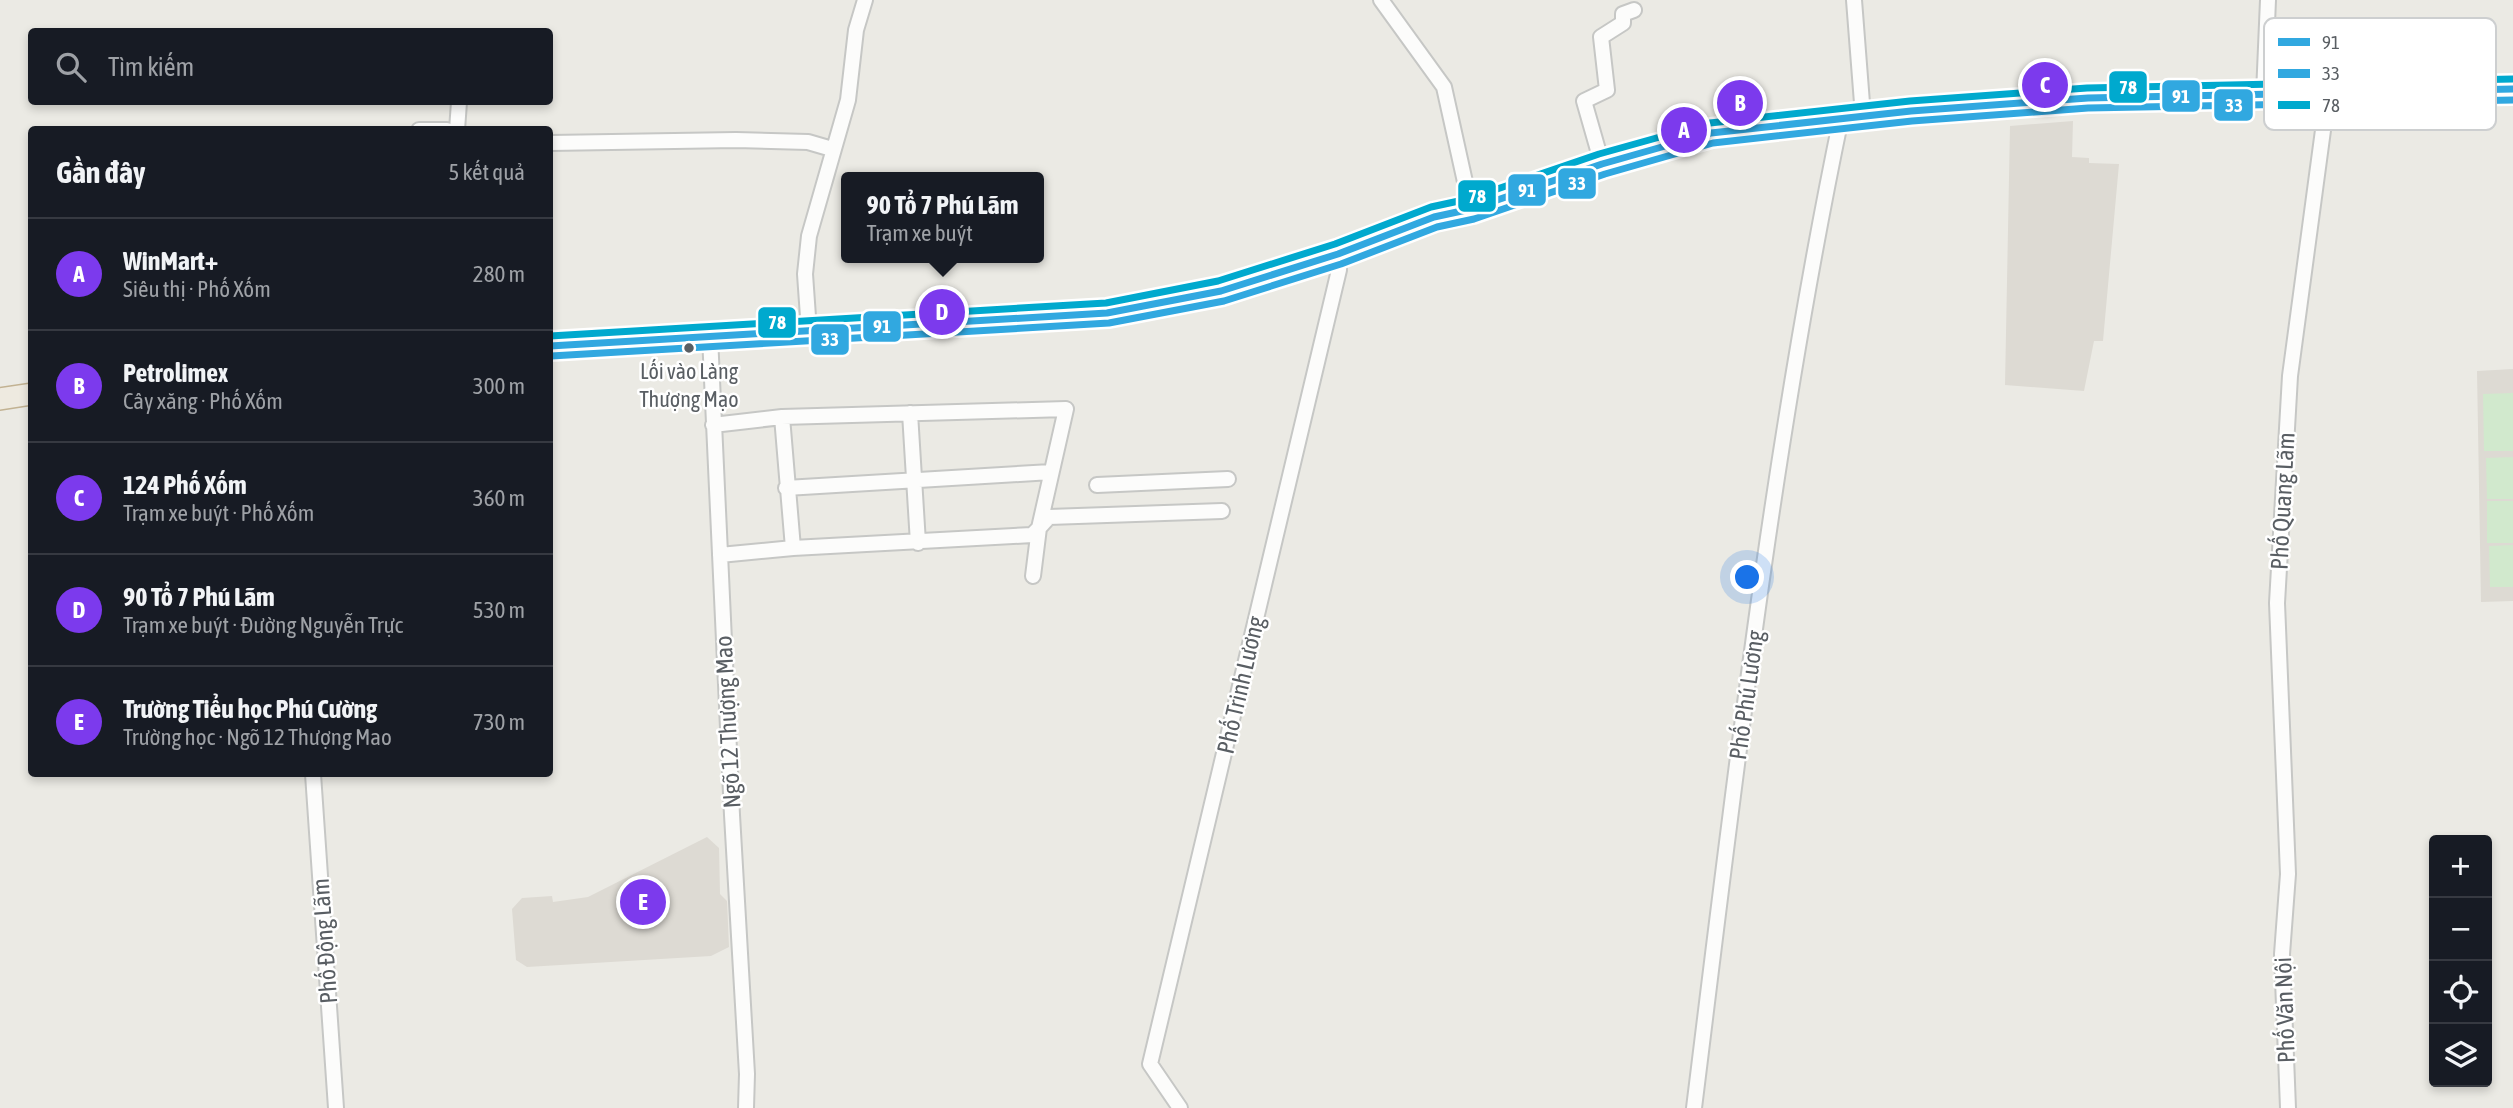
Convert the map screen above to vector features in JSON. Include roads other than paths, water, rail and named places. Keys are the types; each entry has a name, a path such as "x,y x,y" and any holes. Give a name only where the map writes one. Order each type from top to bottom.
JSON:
{"highway":[{"path":"553,346 1107,313 1221,291 1338,254 1434,217 1471,209 1602,164 1711,133 1841,118 2088,98 2263,94"},
{"path":"0,399 28,395"}],"street":[{"path":"809,331 805,274 809,236 848,100 856,30 865,0"},
{"path":"1381,0 1444,87 1471,209"},
{"path":"1854,0 1863,116"},
{"path":"2267,18 2268,0"},
{"path":"1602,164 1584,101 1606,90 1601,37 1623,23 1623,14 1634,10"},
{"path":"2263,94 2264,75"},
{"path":"457,126 459,105"},
{"name":"Phố Phú Lương","path":"1694,1108 1744,705 1812,260 1841,118"},
{"name":"Phố Quang Lãm","path":"2284,911 2288,874 2278,589 2290,376 2324,130"},
{"path":"553,143 736,140 808,142 832,149"},
{"name":"Phố Trinh Lương","path":"1180,1108 1150,1064 1339,271 1338,254"},
{"name":"Ngõ 12 Thượng Mao","path":"710,337 747,1074 746,1108"},
{"path":"713,425 782,417 1066,408 1039,528 1033,576"},
{"path":"910,413 918,543"},
{"path":"782,417 793,548"},
{"path":"786,488 1051,472"},
{"path":"1097,485 1228,479"},
{"path":"720,555 793,548 1032,535 1049,517 1222,511"},
{"name":"Phố Động Lãm","path":"313,777 336,1108"},
{"name":"Phố Văn Nội","path":"2284,911 2282,954 2288,1108"}],"place":[{"name":"124 Phố Xốm","path":"2045,85"},
{"name":"Petrolimex","path":"1740,103"},
{"name":"WinMart+","path":"1684,130"},
{"name":"90 Tổ 7 Phú Lãm","path":"942,312"},
{"name":"Lối vào Làng Thượng Mạo","path":"689,348"},
{"name":"Trường Tiểu học Phú Cường","path":"643,902"}]}
